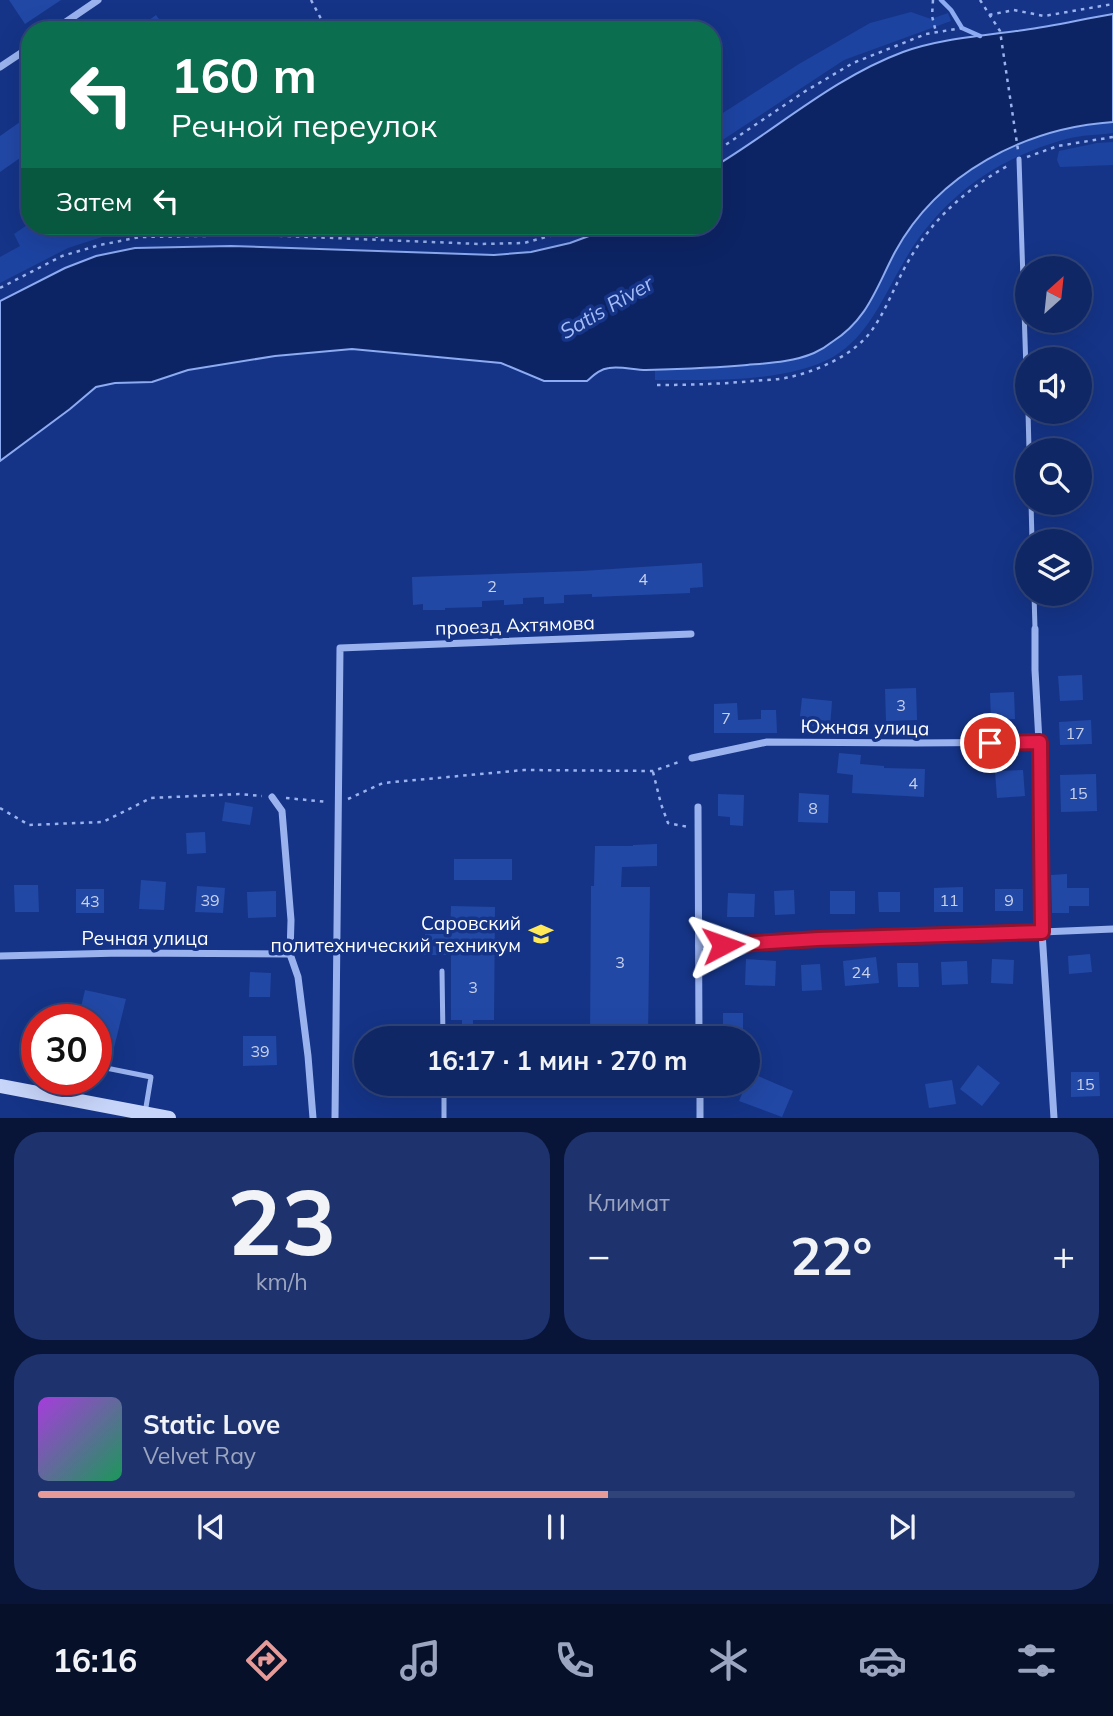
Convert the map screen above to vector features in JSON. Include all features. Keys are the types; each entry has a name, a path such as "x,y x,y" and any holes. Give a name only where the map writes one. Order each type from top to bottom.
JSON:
{"street":[{"path":"67,21 98,0"},
{"path":"0,67 21,53"},
{"path":"1035,629 1040,742 1042,932 1054,1118"},
{"name":"проезд Ахтямова","path":"339,803 340,648 691,634"},
{"name":"Южная улица","path":"692,758 767,741 1040,742"},
{"path":"272,797 282,811 291,920 289,954 298,977 313,1118"},
{"path":"335,1118 339,803"},
{"path":"698,807 699,1026"},
{"path":"699,946 818,939 1113,929"},
{"name":"Речная улица","path":"0,956 121,953 289,954"},
{"path":"0,1086 21,1090"},
{"path":"48,1095 169,1118"},
{"path":"699,1096 700,1118"}],"lane":[{"path":"1019,159 1025,347"},
{"path":"1034,606 1035,629"},
{"path":"442,971 443,1026"},
{"path":"112,1069 150,1077 144,1115"},
{"path":"444,1096 444,1118"}],"path":[{"path":"311,0 322,21"},
{"path":"933,0 932,16 936,32"},
{"path":"979,0 1000,31 1017,145"},
{"path":"989,15 1014,10 1044,16 1113,4"},
{"path":"721,148 804,92 853,63 926,34 962,28"},
{"path":"657,385 698,385 790,377 813,370 849,351 868,336 917,246 948,208 1019,159 1058,146 1113,137"},
{"path":"0,288 62,256 140,237 260,235 480,244 524,243 553,235"},
{"path":"376,235 377,239"},
{"path":"0,808 29,825 103,822 151,798 240,794 339,803 383,783 524,770 653,771 692,758"},
{"path":"653,771 668,823 698,829"}],"shaded area":[{"path":"911,12 931,19 948,13 951,21 844,60 721,141 721,114 870,23"},
{"path":"1113,122 1113,133 1072,138 1040,147 1015,158 970,185 933,221 916,242 865,327 833,357 793,372 770,376 722,380 655,380 655,369 710,368 838,338 866,308 897,250 916,222 937,198 962,177 989,159 1048,134"},
{"path":"1113,142 1113,165 1060,167 1057,160 1059,151"},
{"path":"21,229 21,235 108,235 68,248 0,283 0,257 20,246 14,234"}],"water":[{"name":"Satis River","path":"1113,14 1113,122 1080,126 1017,145 960,178 935,199 913,224 863,313 844,333 814,353 781,362 734,366 646,370 609,368 587,381 544,381 501,363 352,349 275,356 188,370 152,382 115,383 96,387 0,461 0,301 65,268 96,256 135,248 231,246 494,255 531,252 592,235 721,235 721,162 829,90 903,52 963,38"}],"building":[{"path":"9,0 61,0 30,21 23,21"},
{"path":"156,15 160,21 148,21"},
{"path":"21,121 21,157 0,172 0,136"},
{"path":"702,563 703,587 690,588 690,593 592,597 592,594 564,595 564,603 544,604 544,597 523,598 523,604 504,605 504,600 482,601 482,607 445,610 423,610 423,604 413,605 412,577 582,571"},
{"path":"1082,675 1083,700 1060,701 1058,676"},
{"path":"916,688 917,720 886,721 885,689"},
{"path":"1014,692 1015,719 991,720 990,693"},
{"path":"802,698 832,701 830,728 799,725"},
{"path":"737,703 738,720 761,719 761,710 776,710 777,733 714,733 714,704"},
{"path":"1091,720 1092,744 1060,745 1059,722"},
{"path":"839,753 861,755 860,764 884,768 925,769 924,797 852,793 853,775 837,773"},
{"path":"1023,770 1025,796 997,798 995,771"},
{"path":"1096,774 1097,811 1061,812 1060,775"},
{"path":"799,793 829,795 828,823 798,822"},
{"path":"718,794 744,795 743,826 730,825 730,817 718,816"},
{"path":"225,802 253,807 250,825 222,821"},
{"path":"205,832 206,853 187,854 186,833"},
{"path":"657,844 657,866 622,867 621,887 650,887 648,1026 590,1026 591,886 594,886 595,846"},
{"path":"454,859 512,859 512,880 454,880"},
{"path":"1067,874 1067,888 1089,888 1089,906 1069,906 1069,913 1052,913 1051,875"},
{"path":"141,880 166,882 164,910 139,909"},
{"path":"14,885 38,885 39,912 15,912"},
{"path":"197,886 225,888 223,913 195,912"},
{"path":"963,887 963,912 934,912 934,888"},
{"path":"76,889 104,889 104,913 76,913"},
{"path":"995,889 1023,889 1023,911 995,911"},
{"path":"794,890 795,914 775,915 774,891"},
{"path":"276,891 276,917 248,918 247,892"},
{"path":"830,891 855,891 855,914 830,914"},
{"path":"878,892 900,892 900,912 879,912"},
{"path":"728,893 755,894 754,917 727,917"},
{"path":"451,906 495,907 494,1020 473,1020 473,1026 462,1026 462,1020 451,1020 451,955 424,955 425,934 450,934"},
{"path":"1090,954 1092,972 1069,974 1068,956"},
{"path":"876,957 879,983 845,986 843,961"},
{"path":"746,959 776,961 775,986 745,985"},
{"path":"992,959 1014,960 1013,984 991,983"},
{"path":"967,961 968,984 942,985 941,962"},
{"path":"897,963 918,963 919,987 898,987"},
{"path":"820,964 822,990 802,991 801,965"},
{"path":"250,972 271,973 270,997 249,997"},
{"path":"85,990 126,999 112,1056 112,1004 82,1004"},
{"path":"723,1013 743,1013 743,1026 723,1026"},
{"path":"243,1036 276,1036 277,1065 243,1066"},
{"path":"978,1065 1000,1083 982,1106 960,1089"},
{"path":"1071,1072 1099,1072 1100,1096 1071,1097"},
{"path":"760,1077 793,1091 782,1117 739,1101 741,1096 760,1096"},
{"path":"952,1080 956,1104 929,1108 925,1084"}],"waterway":[{"path":"941,0 962,28 980,36"}],"place":[{"name":"Саровский политехнический техникум","path":"541,934"}],"route":[{"path":"723,945 818,939 1042,932 1040,742 990,743"}]}
